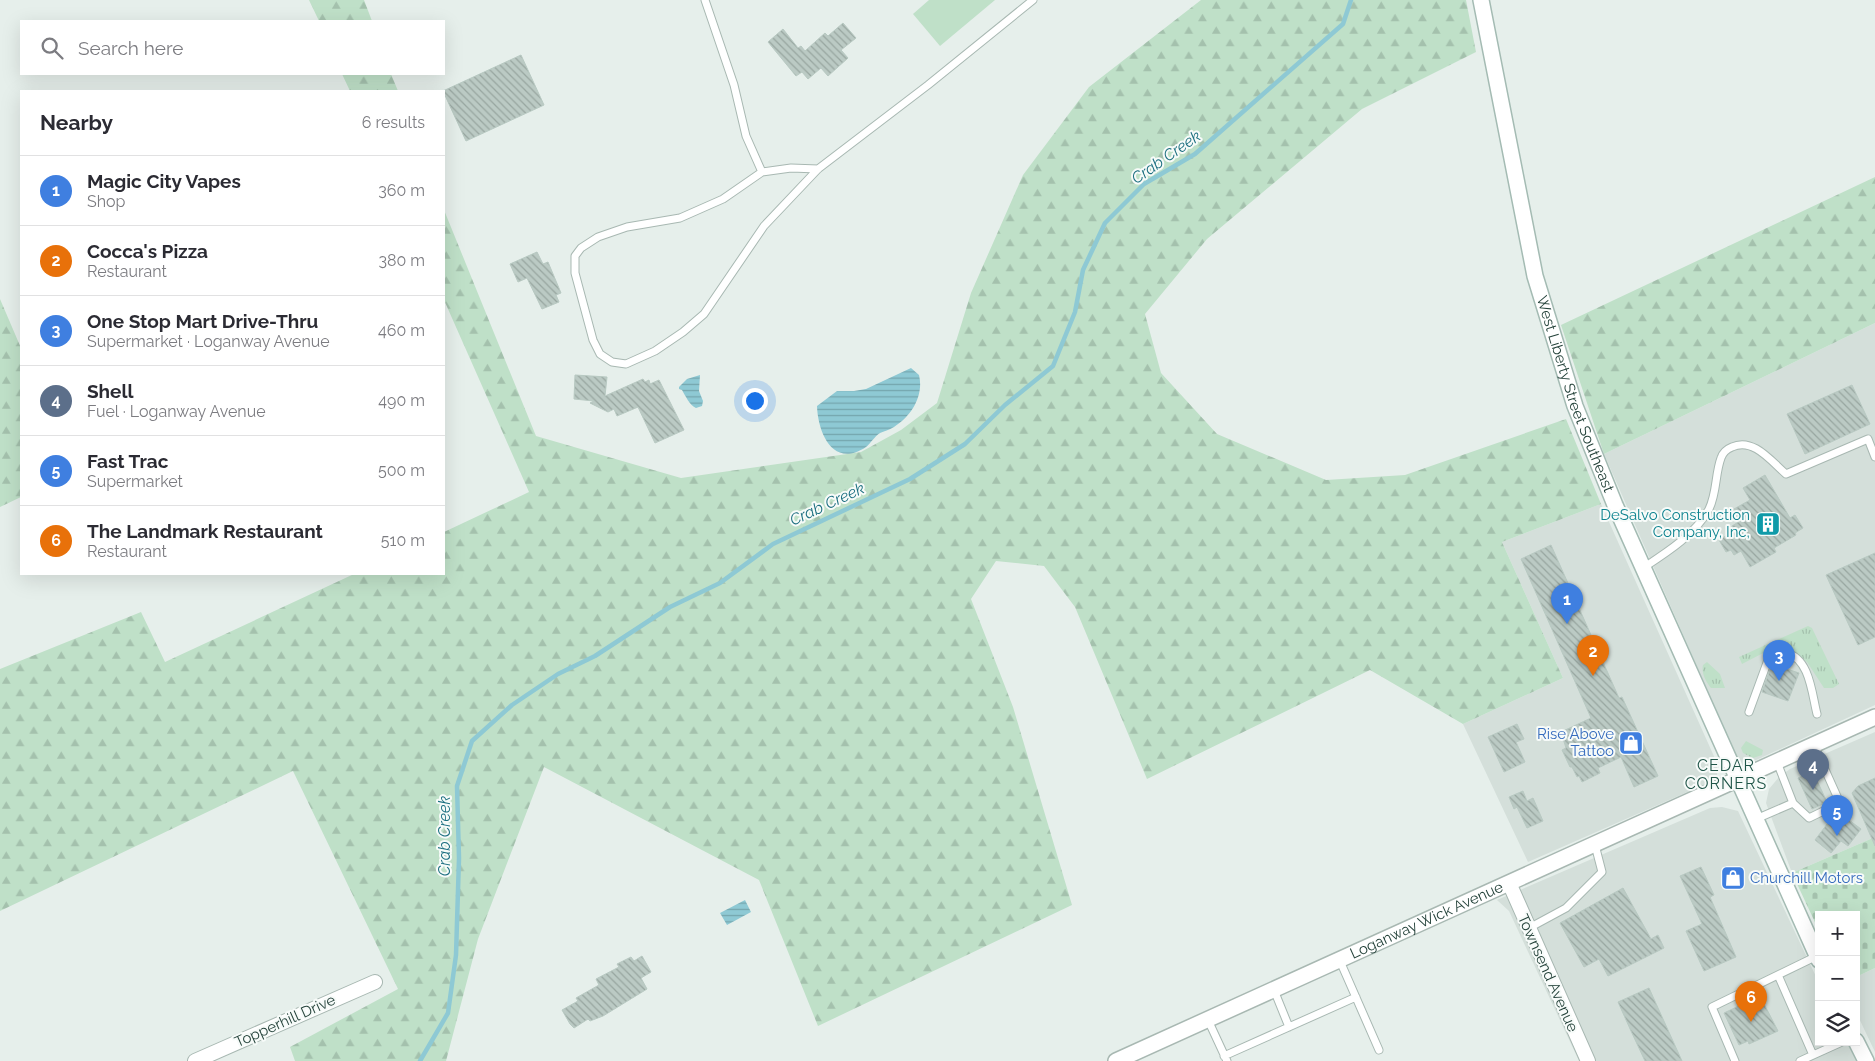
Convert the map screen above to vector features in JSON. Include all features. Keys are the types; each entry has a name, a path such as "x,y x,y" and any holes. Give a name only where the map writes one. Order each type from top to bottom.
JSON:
{"main road":[{"name":"West Liberty Street Southeast","path":"1480,0 1512,165 1541,298 1575,406 1643,568 1736,780 1817,956"},
{"name":"Loganway Wick Avenue","path":"1116,1061 1875,717"},
{"path":"1858,1046 1866,1061"}],"street":[{"name":"Townsend Avenue","path":"1510,884 1588,1061"},
{"name":"Topperhill Drive","path":"196,1061 375,982"}],"lane":[{"path":"705,0 734,85 746,136 762,172"},
{"path":"818,169 791,168 762,172 723,198 680,218 627,227 598,237 581,248 576,256 575,273 593,340 600,354 607,360 626,364 655,351 683,332 704,314 764,226 818,169 920,91 1033,0"},
{"path":"1643,568 1675,545 1698,524 1708,510 1718,480 1721,458 1729,448 1740,444 1757,448 1786,474 1868,439 1875,456"},
{"path":"1749,712 1768,660 1774,654 1781,653 1796,658 1806,670 1817,714"},
{"path":"1777,762 1793,803 1809,818 1840,803 1814,745"},
{"path":"1755,819 1793,803"},
{"path":"1528,928 1566,908 1602,872 1595,845"},
{"path":"1735,1061 1712,1007 1815,959"},
{"path":"1340,961 1379,1050"},
{"path":"1778,975 1813,1055"},
{"path":"1274,990 1290,1027"},
{"path":"1208,1020 1226,1058 1356,997"},
{"path":"1800,1061 1833,1046"}],"shaded area":[{"path":"1875,323 1875,705 1741,767 1604,454"},
{"path":"1601,504 1717,763 1717,775 1710,782 1528,862 1463,724 1563,678 1502,542"},
{"path":"1875,732 1875,837 1792,873 1766,803 1769,789 1779,777 1790,769"},
{"path":"1722,807 1738,811 1815,975 1815,1046 1849,1046 1856,1061 1579,1061 1509,911 1497,900 1710,808"},
{"path":"1875,968 1875,1052 1860,1020 1860,975"}],"green space":[{"path":"309,0 364,0 372,20 319,20"},
{"path":"929,0 995,0 940,46 913,14"},
{"path":"1201,0 1466,0 1476,52 1362,109 1207,239 1145,314 1161,373 1217,434 1326,480 1405,475 1566,419 1601,504 1502,542 1563,678 1463,724 1370,670 1147,779 1075,607 1044,566 996,561 971,599 1013,707 1072,905 818,1026 759,880 544,767 478,939 446,1061 295,1061 290,1047 398,989 293,771 0,911 0,669 141,612 165,662 352,575 445,575 445,532 529,492 445,302 445,212 536,436 681,478 861,452 901,430 937,403 971,293 1023,175 1089,87"},
{"path":"342,75 391,75 398,90 350,90"},
{"path":"1875,177 1875,323 1604,454 1561,325"},
{"path":"0,299 20,346 20,497 0,507"},
{"path":"1808,626 1812,628 1839,684 1833,688 1824,688 1807,662 1789,648 1771,649 1742,664 1739,657"},
{"path":"1707,662 1720,674 1725,688 1711,688 1709,686 1703,671 1703,665"},
{"path":"1746,741 1763,750 1762,755 1753,758 1743,753 1741,748"},
{"path":"1875,837 1875,968 1860,975 1860,911 1815,911 1815,922 1792,873"}],"water":[{"path":"911,368 919,375 920,390 915,404 906,417 894,427 876,436 866,447 854,453 845,454 836,451 824,437 820,427 817,406 837,391 866,389"},
{"path":"700,375 699,391 703,401 702,406 696,408 690,403 679,387 687,379"},
{"path":"745,900 751,912 727,925 720,913"}],"building":[{"path":"843,23 856,38 841,50 848,58 828,76 821,68 808,79 802,72 796,76 768,42 783,29 798,48 801,46 805,51 825,33 828,36"},
{"path":"521,55 544,105 466,141 445,95 445,90"},
{"path":"537,252 543,264 548,262 561,293 556,295 559,302 542,309 527,278 518,282 510,264"},
{"path":"575,375 607,377 605,396 643,379 645,382 649,380 650,384 659,380 684,430 655,443 638,407 617,416 614,409 608,412 590,403 594,401 574,399"},
{"path":"1852,385 1870,424 1805,454 1787,414"},
{"name":"DeSalvo Construction Company, Inc,","path":"1765,475 1790,518 1795,515 1803,528 1795,533 1796,535 1774,548 1776,552 1750,567 1741,551 1734,555 1731,550 1726,552 1719,540 1734,531 1732,526 1740,521 1734,509 1750,500 1743,488"},
{"path":"1551,545 1619,698 1622,697 1658,776 1634,787 1621,757 1598,768 1600,773 1582,782 1572,767 1570,767 1562,750 1566,748 1561,732 1591,718 1521,559"},
{"path":"1875,553 1875,637 1858,645 1826,575"},
{"path":"1772,664 1799,673 1788,701 1762,692"},
{"path":"1517,724 1524,739 1516,742 1525,762 1504,772 1488,737"},
{"path":"1813,772 1827,802 1812,809 1798,778"},
{"path":"1875,778 1875,846 1852,793 1858,786"},
{"path":"1523,791 1527,801 1533,798 1543,821 1527,828 1517,807 1514,809 1509,797"},
{"path":"1837,811 1861,829 1848,846 1841,841 1831,853 1815,840"},
{"path":"1701,867 1714,895 1710,897 1736,957 1704,971 1686,931 1702,924 1680,876"},
{"path":"1623,888 1651,939 1658,935 1664,948 1608,976 1599,959 1584,967 1560,923"},
{"path":"642,956 651,972 641,978 647,989 603,1016 590,1021 588,1019 574,1028 570,1024 562,1010 578,1001 576,998 599,985 596,979 619,967 617,964 631,957 634,961"},
{"path":"1649,988 1682,1061 1645,1061 1631,1031 1618,1002"},
{"path":"1760,996 1778,1031 1749,1044 1748,1041 1739,1045 1724,1013"}],"waterway":[{"name":"Crab Creek","path":"420,1061 448,1013 456,955 459,858 457,786 472,741 512,705 558,674 595,656 670,607 720,583 773,544 910,479 965,444 1005,405 1053,366 1075,312 1083,270 1105,223 1144,184 1195,154 1343,24 1351,0"}],"place":[{"name":"DeSalvo Construction Company, Inc,","path":"1768,524"},
{"name":"Magic City Vapes","path":"1567,624"},
{"name":"Cocca's Pizza","path":"1593,676"},
{"name":"One Stop Mart Drive-Thru","path":"1779,681"},
{"name":"Rise Above Tattoo","path":"1631,743"},
{"name":"Shell","path":"1813,790"},
{"name":"Fast Trac","path":"1837,836"},
{"name":"Churchill Motors","path":"1733,878"},
{"name":"The Landmark Restaurant","path":"1751,1022"}],"district":[{"name":"CEDAR CORNERS","path":"1726,774"}]}
